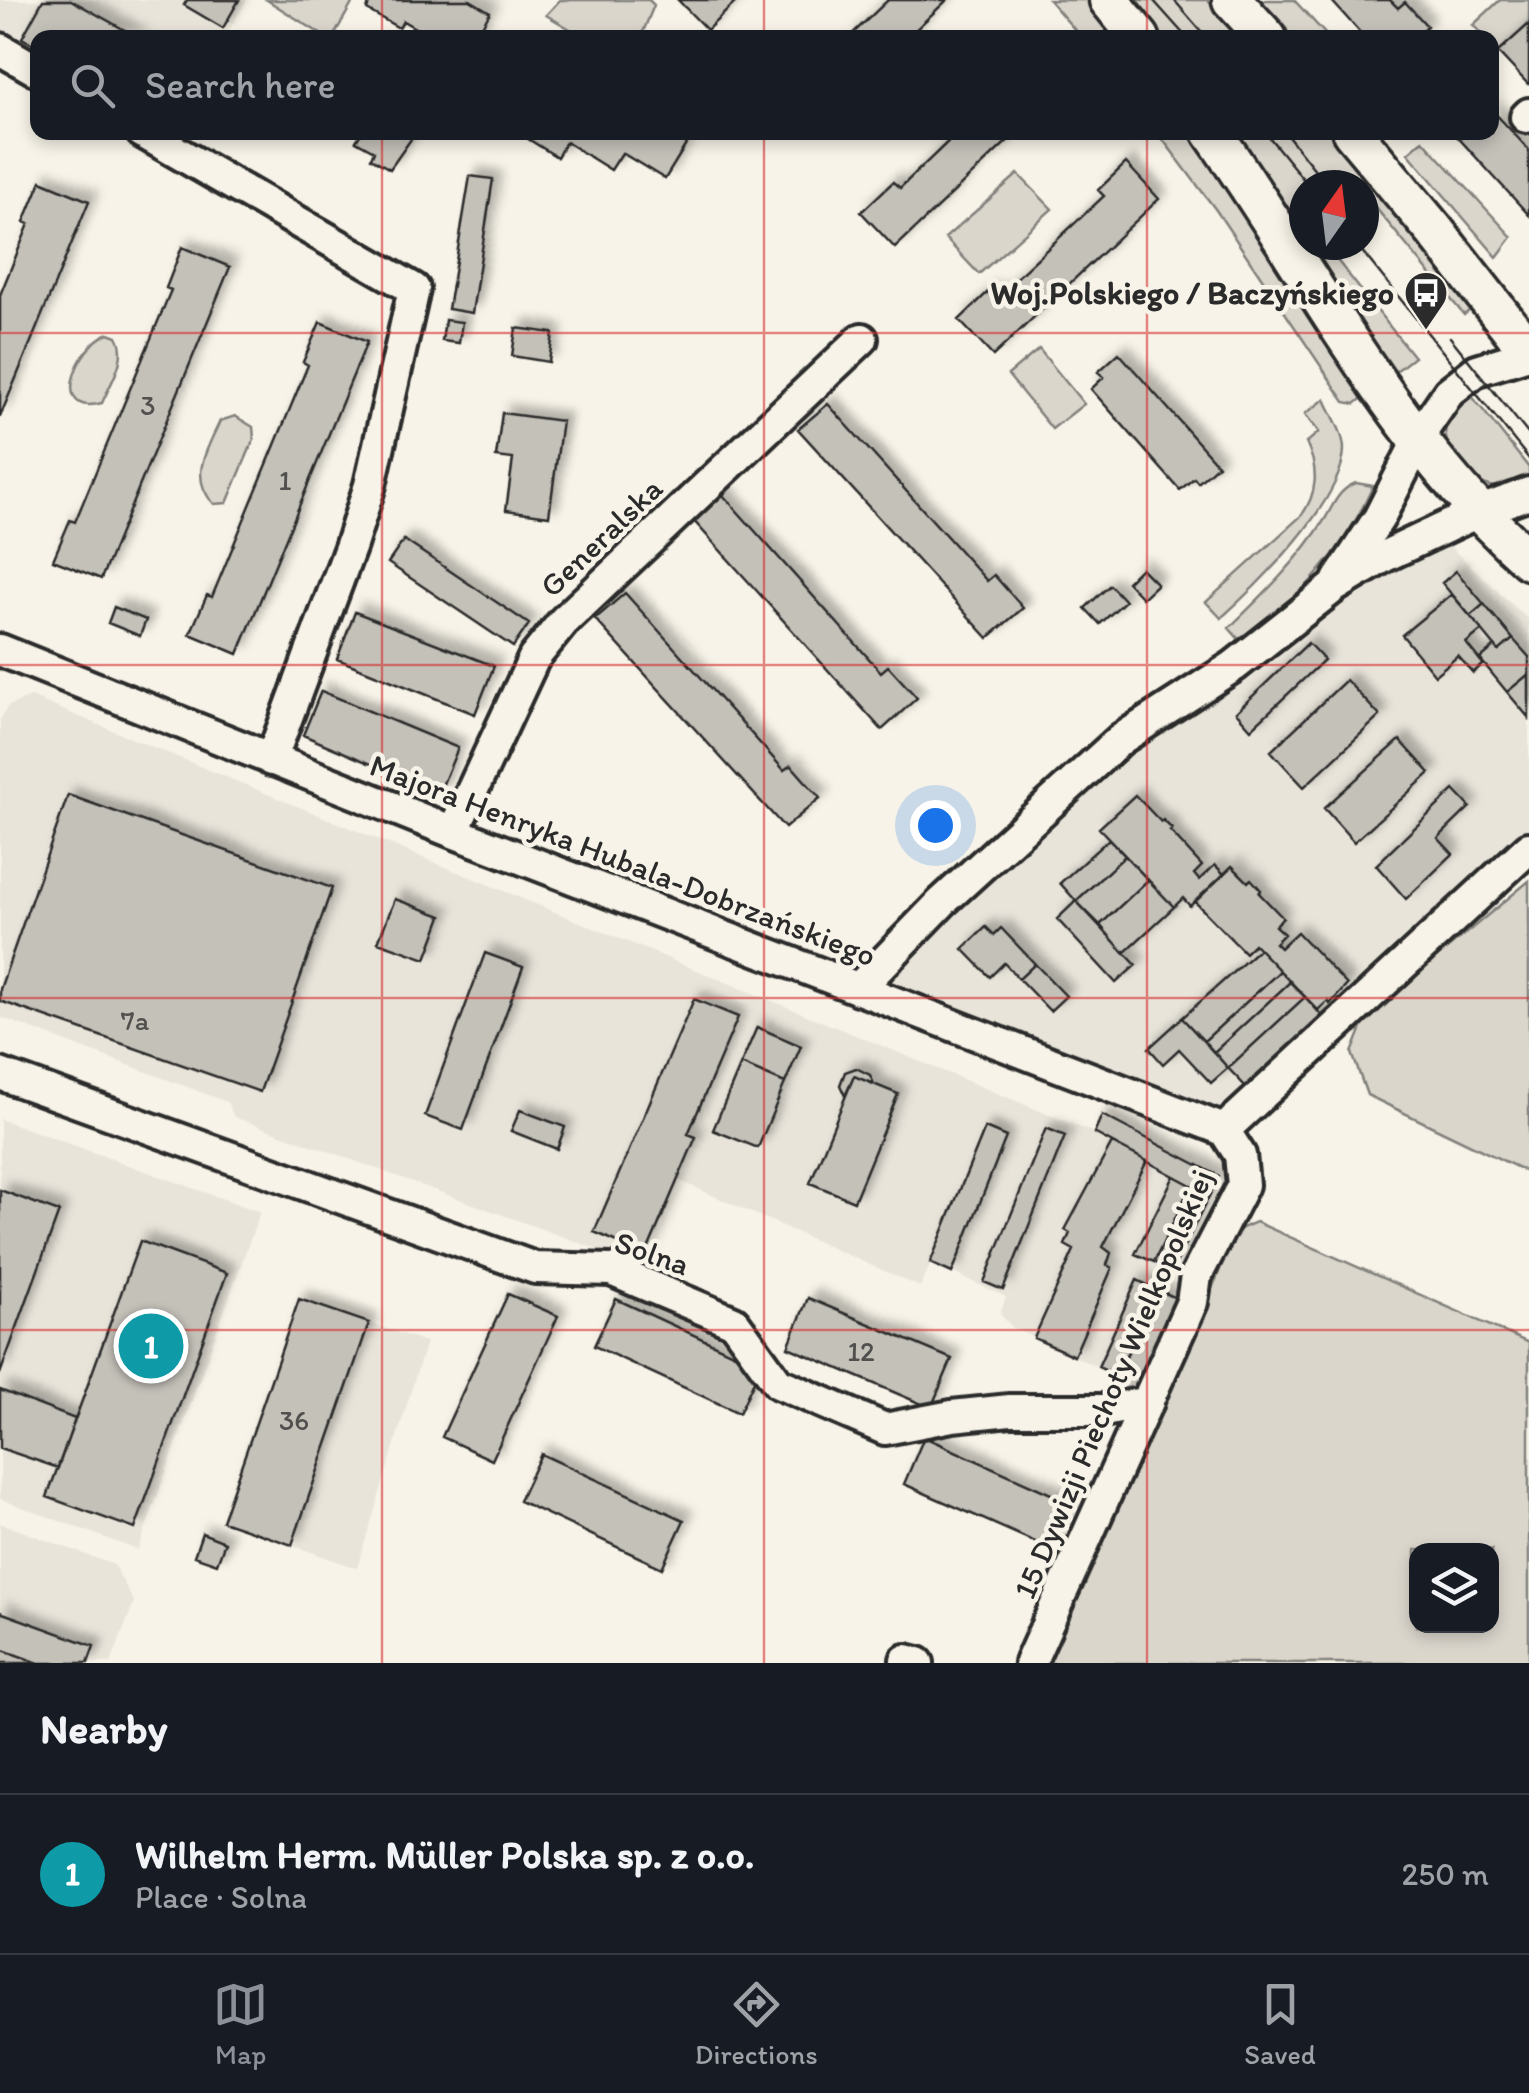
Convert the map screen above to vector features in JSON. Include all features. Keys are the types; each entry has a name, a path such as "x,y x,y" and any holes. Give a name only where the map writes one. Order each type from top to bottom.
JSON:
{"street":[{"path":"1109,0 1133,30"},
{"path":"1232,0 1259,30"},
{"path":"0,49 30,66"},
{"path":"156,140 414,290 361,515 271,760"},
{"path":"1217,140 1418,441 1478,512 1529,560"},
{"path":"1334,587 1379,518 1437,406 1477,370 1529,352 1359,140"},
{"name":"Generalska","path":"453,832 534,658 564,621 862,339"},
{"path":"858,989 953,892 1121,739 1234,666 1334,587 1385,556 1478,512 1529,493"},
{"name":"Majora Henryka Hubala-Dobrzańskiego","path":"0,650 453,832 1224,1130"},
{"name":"15 Dywizji Piechoty Wielkopolskiej","path":"1030,1663 1192,1302 1196,1276 1244,1185 1240,1155 1224,1130 1529,848"},
{"name":"Solna","path":"0,1074 534,1268 612,1270 734,1322 778,1383 885,1429 1010,1410 1109,1410 1148,1402"}],"shaded area":[{"path":"0,0 247,0 229,30 30,30 30,67 0,49"},
{"path":"267,0 354,0 337,30 314,30"},
{"path":"560,0 649,0 654,5 644,30 572,30 546,15"},
{"path":"1049,0 1088,0 1113,30 1075,30"},
{"path":"1130,0 1207,0 1236,30 1155,30"},
{"path":"1250,0 1294,0 1322,30 1278,30"},
{"path":"1500,0 1529,0 1529,24 1499,51 1499,30 1478,30 1473,25"},
{"path":"1163,140 1197,140 1365,396 1355,404 1345,402 1216,210"},
{"path":"1237,140 1335,140 1360,170 1289,170 1289,219"},
{"path":"1423,140 1512,237 1497,257 1408,153"},
{"path":"1018,174 1052,209 979,274 945,238"},
{"path":"1379,193 1474,307 1464,315 1379,212"},
{"path":"1316,260 1337,260 1414,357 1391,375"},
{"path":"109,333 117,336 120,344 117,370 102,403 86,405 76,400 73,378 86,352"},
{"path":"1039,349 1084,404 1052,429 1008,375"},
{"path":"1467,390 1529,468 1529,480 1504,487 1486,485 1470,474 1452,452 1446,425"},
{"path":"1325,399 1343,444 1340,471 1296,541 1221,618 1206,602 1306,509 1315,472 1306,443 1319,432 1305,414"},
{"path":"235,416 253,427 254,439 227,503 214,504 202,484 202,463 220,421"},
{"path":"1356,483 1373,486 1348,533 1301,591 1244,645 1229,628 1292,563 1341,494"},
{"path":"1435,533 1529,620 1529,848 1224,1130 858,989 1121,739"},
{"path":"31,697 1094,1133 1191,1185 1154,1261 1164,1267 1117,1376 1013,1328 1000,1314 1006,1297 931,1263 920,1287 678,1180 643,1266 234,1117 227,1102 0,1017 0,720 8,706"},
{"path":"1529,881 1529,1173 1367,1095 1352,1053 1367,1015"},
{"path":"0,1119 260,1212 138,1550 0,1499"},
{"path":"1256,1222 1529,1343 1529,1663 1043,1663 1218,1275 1233,1232"},
{"path":"299,1299 426,1342 357,1568 222,1521"},
{"path":"0,1523 114,1565 134,1602 111,1663 0,1663"}],"building":[{"path":"43,0 71,0 125,30 30,30 30,42 22,38"},
{"path":"187,0 239,0 223,28 184,5"},
{"path":"370,0 470,0 490,12 480,30 419,30 403,21 399,28 367,10"},
{"path":"678,0 738,0 707,30"},
{"path":"888,0 947,0 915,30 856,30"},
{"path":"1331,0 1390,0 1398,8 1405,2 1427,26 1423,30 1358,30"},
{"path":"1529,24 1529,84 1499,53"},
{"path":"1499,118 1529,150 1529,215 1460,140 1499,140"},
{"path":"410,140 390,169 371,158 374,151 356,141"},
{"path":"530,140 689,140 665,179 622,153 611,170 566,142 557,157"},
{"path":"950,140 1009,140 895,248 861,212 893,182 900,188"},
{"path":"1126,163 1159,199 993,356 959,320 990,290 997,296 1104,196 1098,190"},
{"path":"470,176 493,179 472,313 448,309"},
{"path":"41,181 89,201 0,417 0,295 29,224 24,222"},
{"path":"182,247 230,267 101,579 53,560 70,520 75,522 171,290 166,288"},
{"path":"445,320 462,322 459,343 442,341"},
{"path":"320,322 367,342 238,654 190,634 207,595 212,597 308,365 303,362"},
{"path":"516,328 553,333 549,362 512,356"},
{"path":"1119,353 1218,465 1198,483 1194,478 1180,490 1091,389 1104,377 1098,372"},
{"path":"828,404 987,581 994,575 1023,608 988,638 798,429"},
{"path":"502,413 562,421 549,516 506,510 513,459 496,457"},
{"path":"722,494 881,672 888,666 917,698 882,730 693,520"},
{"path":"404,540 529,624 513,647 388,563"},
{"path":"1141,568 1157,584 1142,598 1127,582"},
{"path":"1456,571 1484,604 1470,616 1442,583"},
{"path":"1110,585 1125,601 1100,624 1085,608"},
{"path":"625,593 784,770 791,765 820,798 785,828 595,619"},
{"path":"1452,594 1482,630 1466,643 1483,664 1473,673 1458,656 1435,675 1402,635"},
{"path":"1484,604 1513,639 1499,651 1470,616"},
{"path":"114,607 146,620 140,636 108,623"},
{"path":"355,612 494,666 475,714 337,659"},
{"path":"1513,639 1529,657 1529,674 1507,692 1480,659 1495,646 1499,651"},
{"path":"1308,643 1324,660 1251,729 1236,712"},
{"path":"1529,674 1529,718 1507,692"},
{"path":"1346,680 1380,716 1304,787 1271,751"},
{"path":"321,691 458,748 439,793 303,735"},
{"path":"1400,740 1430,773 1354,842 1324,808"},
{"path":"1454,790 1470,807 1438,838 1453,854 1406,899 1376,865"},
{"path":"68,795 332,888 260,1092 0,1001 0,989"},
{"path":"1135,795 1172,829 1202,866 1194,874 1199,880 1215,865 1224,874 1190,906 1183,898 1174,907 1099,828"},
{"path":"1109,839 1125,856 1076,901 1060,883"},
{"path":"1125,856 1148,880 1100,925 1076,901"},
{"path":"1232,866 1248,882 1251,879 1283,918 1275,926 1284,934 1275,943 1280,948 1297,932 1347,985 1330,1004 1328,1001 1318,1010 1254,944 1245,953 1195,902"},
{"path":"1148,880 1174,907 1124,953 1100,925"},
{"path":"395,899 442,916 426,959 378,942"},
{"path":"1076,901 1136,965 1116,983 1057,919"},
{"path":"986,927 994,935 1001,928 1035,964 1019,979 1004,963 990,977 963,949"},
{"path":"1259,949 1280,971 1204,1041 1182,1018"},
{"path":"485,953 523,967 463,1130 425,1116"},
{"path":"1035,964 1066,996 1050,1011 1019,979"},
{"path":"1280,971 1290,982 1214,1052 1204,1041"},
{"path":"1290,982 1305,997 1228,1068 1214,1052"},
{"path":"1305,997 1323,1017 1247,1088 1228,1068"},
{"path":"694,999 738,1017 688,1134 696,1137 646,1254 594,1232"},
{"path":"1182,1018 1228,1068 1211,1083 1179,1049 1163,1064 1149,1048"},
{"path":"757,1027 801,1046 785,1083 741,1064"},
{"path":"741,1064 785,1083 758,1148 713,1130"},
{"path":"856,1068 870,1075 874,1084 854,1076 845,1096 840,1085 845,1072"},
{"path":"854,1076 898,1094 854,1201 810,1183"},
{"path":"520,1110 565,1127 557,1149 511,1131"},
{"path":"1102,1115 1219,1176 1172,1271 1154,1262 1191,1185 1094,1133"},
{"path":"985,1128 1006,1137 952,1273 930,1263"},
{"path":"1046,1128 1065,1136 1003,1290 984,1282"},
{"path":"1112,1143 1147,1161 1103,1247 1111,1253 1107,1265 1112,1268 1074,1356 1034,1338 1074,1250 1065,1245 1070,1233 1065,1230"},
{"path":"1174,1176 1191,1185 1154,1262 1135,1254"},
{"path":"0,1190 59,1212 0,1374"},
{"path":"140,1241 227,1273 135,1529 47,1497"},
{"path":"1137,1280 1156,1289 1117,1376 1098,1367"},
{"path":"1156,1289 1176,1298 1132,1395 1113,1387"},
{"path":"508,1294 558,1316 492,1460 442,1437"},
{"path":"808,1298 952,1359 931,1408 788,1347"},
{"path":"299,1299 369,1323 292,1545 222,1521"},
{"path":"616,1299 761,1366 739,1413 594,1346"},
{"path":"0,1390 75,1419 58,1468 0,1448"},
{"path":"924,1437 1071,1503 1051,1549 904,1484"},
{"path":"541,1454 684,1520 662,1568 519,1501"},
{"path":"202,1533 225,1542 217,1564 194,1556"},
{"path":"0,1612 94,1646 88,1663 39,1663 0,1649"},
{"path":"0,1612 94,1646 88,1663 0,1663"}],"tram line":[{"path":"1153,0 1180,30"},
{"path":"1174,0 1200,30"},
{"path":"1271,140 1296,170"},
{"path":"1291,140 1315,170"},
{"path":"1369,260 1529,459"},
{"path":"1450,337 1529,435"}],"place":[{"name":"Woj.Polskiego / Baczyńskiego","path":"1426,331"},
{"name":"Wilhelm Herm. Müller Polska sp. z o.o.","path":"151,1346"}]}
